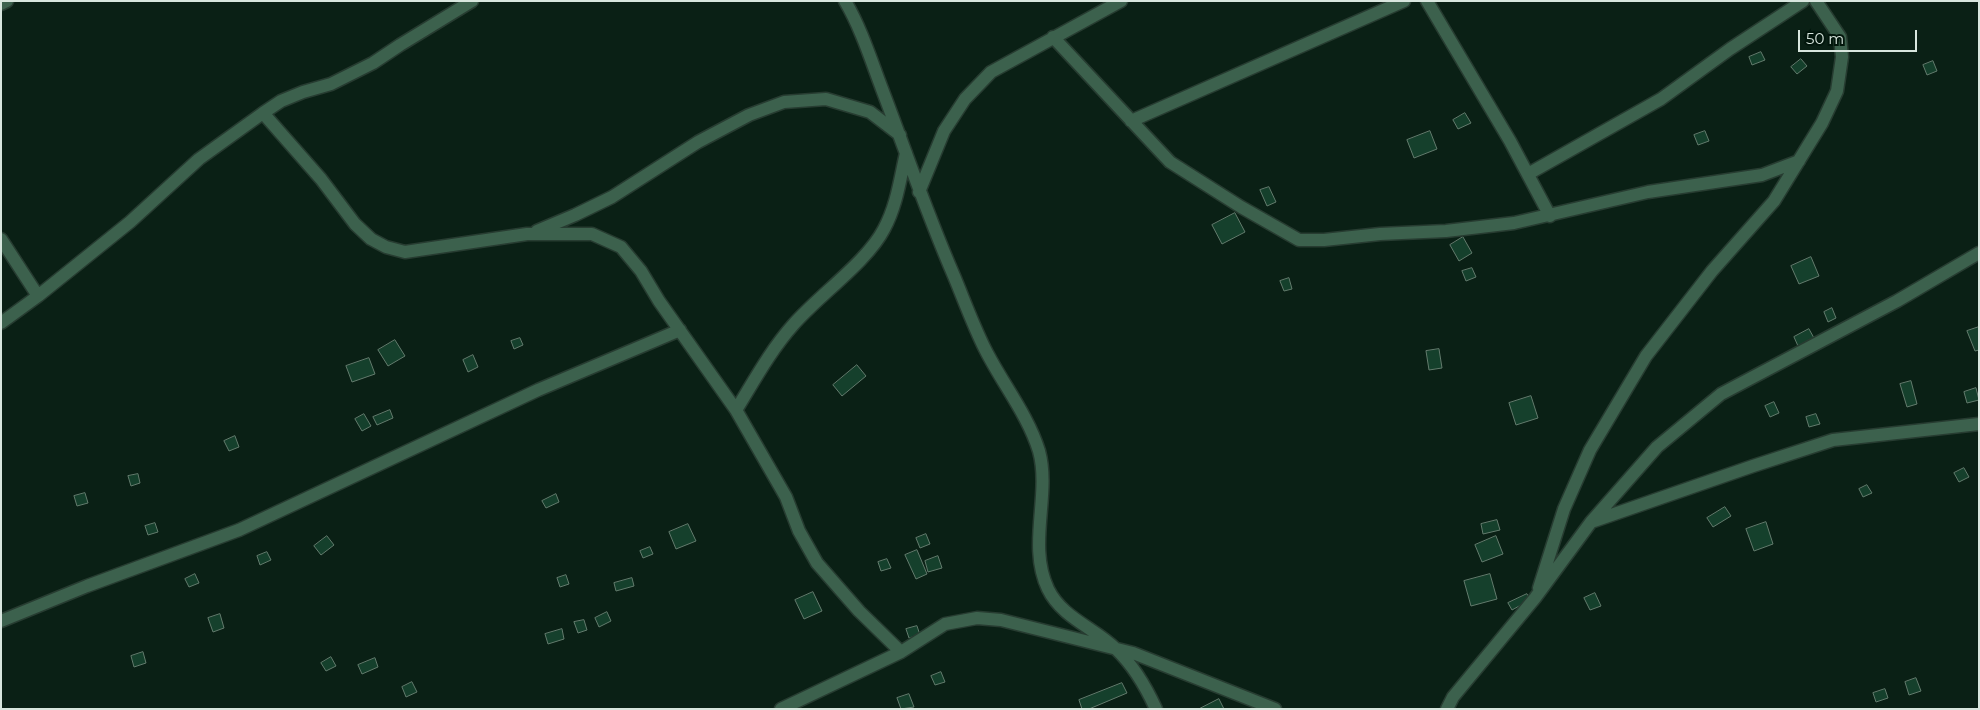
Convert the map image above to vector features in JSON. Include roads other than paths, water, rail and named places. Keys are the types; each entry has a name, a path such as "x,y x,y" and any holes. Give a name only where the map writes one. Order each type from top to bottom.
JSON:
{"street":[{"path":"1,4 7,1"},
{"path":"1,323 38,296 130,222 199,159 281,101 331,84 373,63 472,1"},
{"path":"845,1 860,32 906,152 919,192 985,348 1030,428 1039,452 1042,478 1040,567 1048,590 1057,604 1116,649 1138,675 1156,709"},
{"path":"919,192 944,131 965,99 991,72 1121,1"},
{"path":"1131,121 1404,1"},
{"path":"1428,1 1478,84 1550,216"},
{"path":"1528,174 1661,99 1730,49 1803,1"},
{"path":"1535,598 1564,509 1590,450 1646,356 1712,270 1774,201 1822,123 1837,91 1842,57 1840,38 1816,1"},
{"path":"1053,37 1170,162 1299,240 1324,240 1380,234 1446,231 1514,223 1648,192 1762,175 1799,161"},
{"path":"527,234 575,215 612,197 698,142 749,115 784,102 826,100 844,104 870,112 900,136"},
{"path":"263,114 321,179 355,224 371,239 386,247 405,252 527,234 592,234 621,247 641,271 736,410 786,496 799,531 817,563 859,611 901,652"},
{"path":"736,410 775,347 791,327 810,306 864,255 884,230 896,203 906,152"},
{"path":"1,239 38,296"},
{"path":"1447,709 1453,697 1535,598 1591,522 1657,447 1721,394 1897,301 1979,253"},
{"path":"1,622 87,586 239,530 538,390 680,330"},
{"path":"1591,522 1833,440 1979,424"},
{"path":"781,709 901,652 945,624 977,618 1001,620 1133,653 1275,709"}]}
